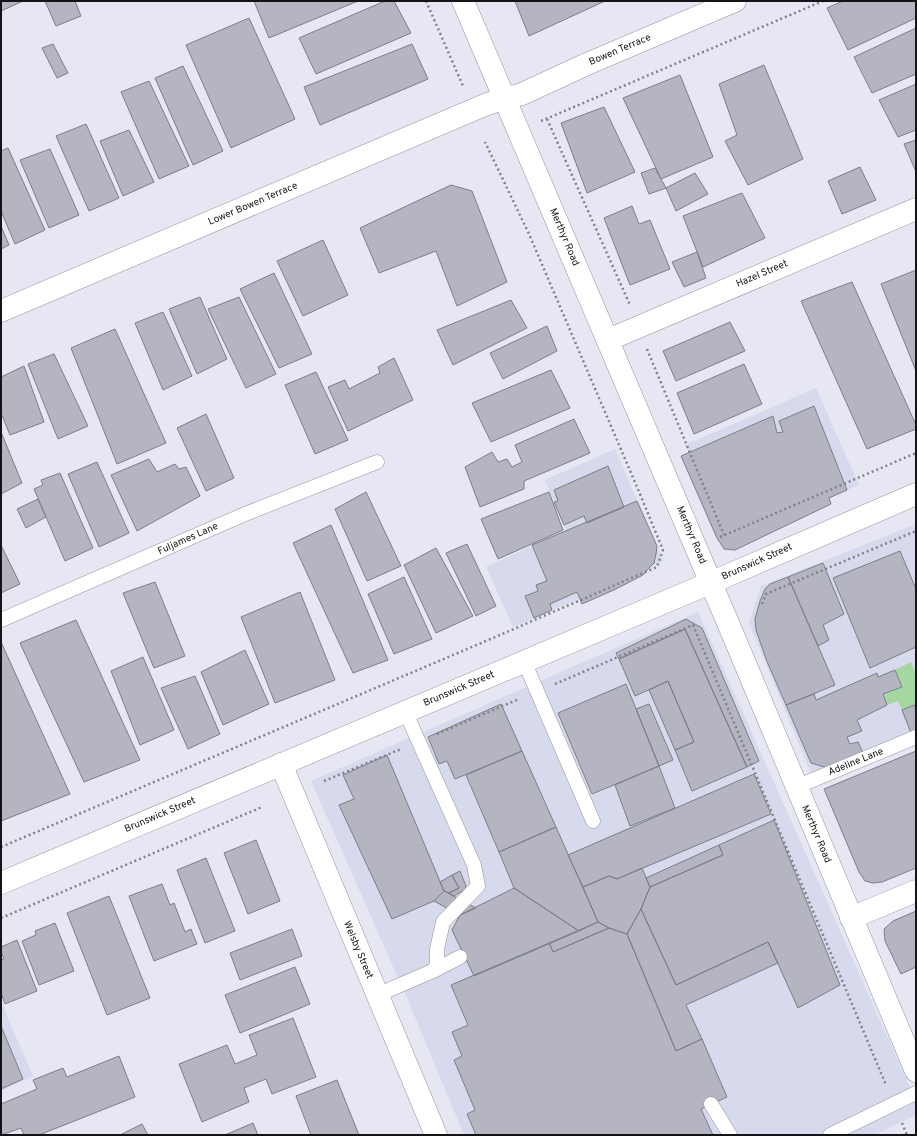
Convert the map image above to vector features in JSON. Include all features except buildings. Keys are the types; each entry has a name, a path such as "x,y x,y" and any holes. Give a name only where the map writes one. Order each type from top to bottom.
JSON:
{"street":[{"name":"Merthyr Road","path":"463,1 608,340 916,1071"},
{"name":"Bowen Terrace","path":"505,99 522,94 587,64 735,1"},
{"name":"Lower Bowen Terrace","path":"1,312 487,104 505,99"},
{"name":"Hazel Street","path":"608,340 916,209"},
{"name":"Brunswick Street","path":"1,883 710,583 916,494"},
{"name":"Welsby Street","path":"281,764 436,1135"},
{"path":"851,918 916,891"}],"lane":[{"name":"Fuljames Lane","path":"1,620 246,514 377,462"},
{"path":"524,661 593,822"},
{"path":"405,711 474,865 478,886 444,922 437,949 437,962 435,970"},
{"name":"Adeline Lane","path":"796,787 916,737"},
{"path":"377,995 435,970 460,957"},
{"path":"830,1135 916,1093"},
{"path":"711,1104 730,1135"}],"path":[{"path":"426,1 463,86"},
{"path":"541,121 823,1"},
{"path":"547,119 632,310"},
{"path":"1,847 657,567 663,550 529,234 485,142"},
{"path":"646,346 724,535"},
{"path":"720,537 916,453"},
{"path":"762,604 766,594 916,531"},
{"path":"660,558 665,555"},
{"path":"324,782 693,626 907,1135"},
{"path":"1,918 262,807"}],"shaded area":[{"path":"816,388 859,485 731,541 685,445"},
{"path":"615,449 663,561 648,569 513,627 486,567 566,530 545,480"},
{"path":"916,524 916,731 813,778 749,623 761,586"},
{"path":"698,612 908,1083 916,1103 916,1115 874,1135 464,1135 407,998 311,781"},
{"path":"1,1002 33,1076 1,1091"}],"green space":[{"path":"911,662 916,674 916,710 913,705 902,710 898,701 887,705 883,694 902,687 895,670"}]}
